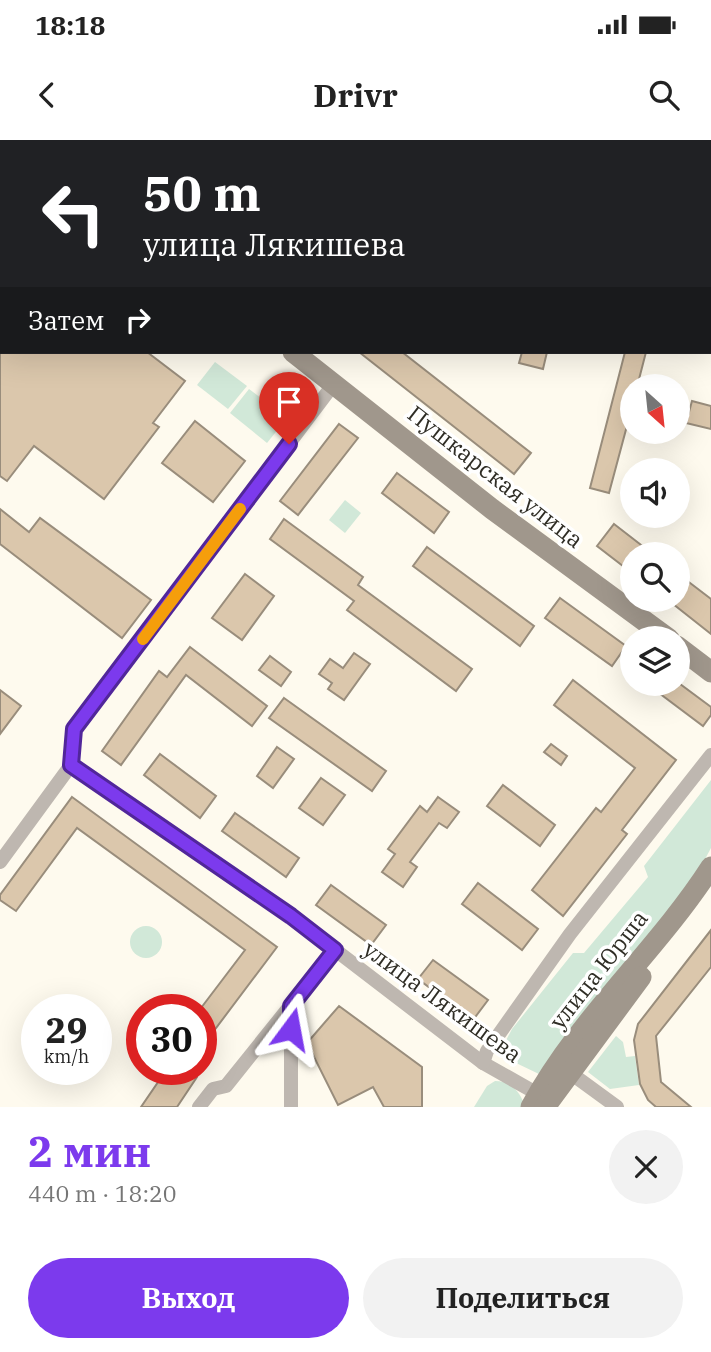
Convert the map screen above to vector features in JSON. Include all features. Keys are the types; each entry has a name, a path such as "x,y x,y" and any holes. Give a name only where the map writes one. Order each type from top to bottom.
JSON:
{"main road":[{"name":"Пушкарская улица","path":"296,354 492,509 651,626"},
{"path":"690,656 711,673"},
{"name":"улица Юрша","path":"541,1102 675,923 711,867"},
{"name":"улица Юрша","path":"675,923 711,886"}],"street":[{"path":"0,863 71,765 77,726 333,384"},
{"path":"483,1063 487,1051 570,934 711,755"},
{"name":"улица Лякишева","path":"71,765 291,916 382,983 483,1063 541,1102"},
{"path":"199,1107 213,1088 226,1086 335,950"},
{"path":"291,1006 291,1107"},
{"path":"564,1069 617,1107"}],"green space":[{"path":"215,362 247,386 228,409 197,385"},
{"path":"249,389 287,418 267,443 230,413"},
{"path":"345,500 361,513 345,533 329,520"},
{"path":"711,780 711,848 697,874 539,1074 516,1063 501,1050 512,1029 573,953 584,953 648,877 644,866"},
{"path":"146,926 158,930 162,942 158,954 146,958 134,954 130,942 134,930"},
{"path":"616,1036 623,1042 626,1057 635,1056 639,1085 610,1089 588,1072"},
{"path":"495,1081 513,1087 524,1103 522,1107 474,1107 487,1086"}],"building":[{"path":"0,354 150,354 185,381 153,423 159,427 104,499 34,446 7,481 0,476"},
{"path":"362,354 405,354 531,453 514,474"},
{"path":"521,354 547,354 543,369 519,363"},
{"path":"624,354 645,354 640,374 620,374 620,444 622,444 609,493 590,488"},
{"path":"692,401 711,406 711,429 690,424"},
{"path":"195,421 245,461 213,502 162,463"},
{"path":"339,424 358,438 298,515 280,501"},
{"path":"397,473 449,512 434,533 382,493"},
{"path":"0,509 29,532 40,518 151,600 122,638 0,544"},
{"path":"284,519 363,577 358,585 472,669 456,691 347,610 354,601 270,539"},
{"path":"614,524 637,542 620,542 620,564 597,546"},
{"path":"427,547 534,626 520,646 413,566"},
{"path":"245,574 274,596 242,640 212,618"},
{"path":"690,583 711,599 711,634 683,612 690,612"},
{"path":"560,598 620,642 620,655 612,666 545,618"},
{"path":"190,647 267,706 252,726 186,675 121,765 102,751 159,671 167,677"},
{"path":"354,653 370,664 344,700 328,689 332,683 319,674 330,659 343,668"},
{"path":"270,656 291,672 281,686 259,670"},
{"path":"573,680 676,760 622,830 627,834 563,916 532,890 596,808 601,812 635,768 554,705"},
{"path":"0,690 21,706 0,734"},
{"path":"690,691 711,707 711,715 703,726 663,696 690,696"},
{"path":"284,698 386,771 372,791 269,718"},
{"path":"551,744 567,756 561,765 544,752"},
{"path":"277,747 294,759 273,788 257,776"},
{"path":"160,754 216,796 200,818 144,775"},
{"path":"321,778 345,795 323,825 299,808"},
{"path":"503,785 555,825 540,846 487,806"},
{"path":"72,797 277,947 217,1027 217,994 212,994 245,950 77,828 16,911 0,900 0,895"},
{"path":"438,797 459,812 447,828 439,823 410,862 417,867 403,887 382,872 395,854 388,849 420,806 427,812"},
{"path":"235,813 299,858 286,877 222,831"},
{"path":"478,883 538,929 522,950 462,904"},
{"path":"331,885 386,925 371,945 316,905"},
{"path":"711,930 711,967 656,1036 661,1082 691,1107 656,1107 648,1100 640,1084 634,1040 638,1024"},
{"path":"433,960 488,1000 473,1020 418,979"},
{"path":"339,1006 422,1067 422,1107 384,1107 373,1087 338,1105 307,1043"},
{"path":"156,1085 192,1085 177,1107 141,1107"}],"slow traffic":[{"path":"143,639 240,509"}],"route":[{"path":"289,444 74,729 71,765 291,916 335,950 291,1006 291,1029"}]}
